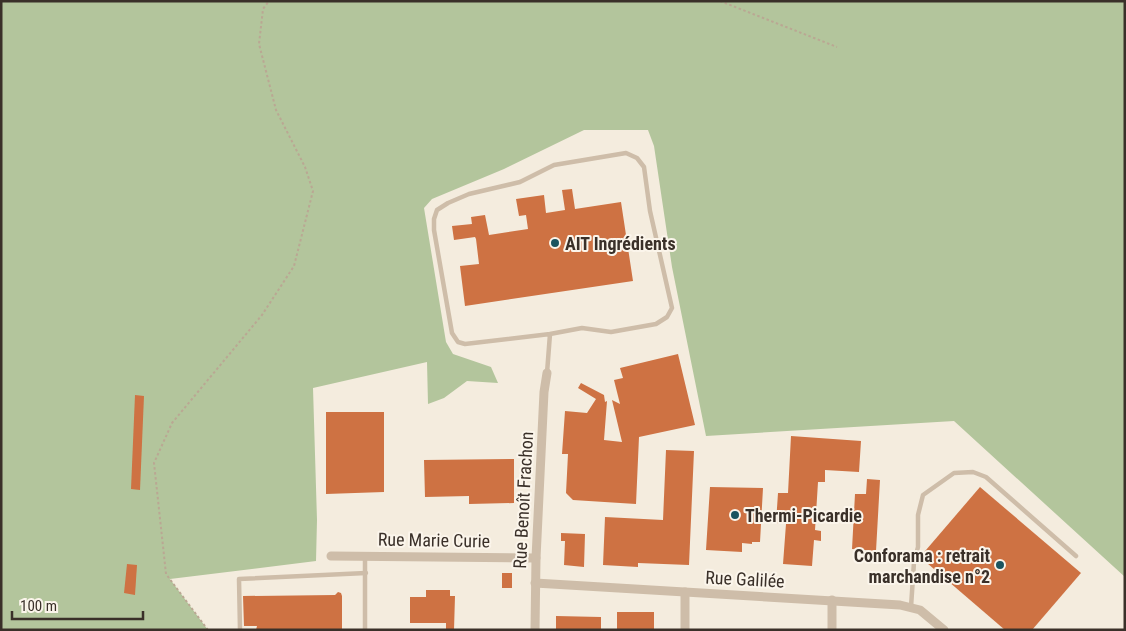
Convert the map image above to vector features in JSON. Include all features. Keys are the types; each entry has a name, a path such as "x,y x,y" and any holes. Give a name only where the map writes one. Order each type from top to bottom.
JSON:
{"street":[{"name":"Rue Benoît Frachon","path":"535,630 536,558 544,392 547,373"},
{"name":"Rue Marie Curie","path":"332,556 536,558"},
{"name":"Rue Galilée","path":"535,583 900,605 911,607 925,614 944,630"},
{"path":"685,592 685,630"},
{"path":"832,600 832,630"}],"lane":[{"path":"626,153 637,158 644,167 650,212 672,308 667,318 656,324 611,332 582,328 550,334 465,344 458,342 452,333 434,230 434,219 437,210 469,194 520,182 554,165 626,153"},
{"path":"547,373 550,334"},
{"path":"911,607 914,562 918,547 918,515 923,495 954,474 973,472 986,477 1076,556"},
{"path":"366,556 366,630"},
{"path":"240,630 240,579 366,573"}],"path":[{"path":"208,630 166,574 154,463 172,424 262,315 294,266 313,191 305,166 276,110 258,44 263,9 269,1"},
{"path":"720,1 837,47"}],"green space":[{"path":"1,1 1125,1 1125,577 954,421 706,436 672,267 654,146 648,130 584,130 504,169 432,199 424,208 446,342 453,354 491,367 498,383 467,381 444,398 428,404 427,362 313,388 317,520 316,561 170,579 208,630 1,630"}],"building":[{"name":"AIT Ingrédients","path":"572,189 575,209 621,202 633,281 465,306 460,266 479,264 476,239 475,237 454,240 452,226 472,224 471,217 485,215 489,235 528,229 526,215 519,216 516,199 544,195 546,213 565,210 562,190"},
{"path":"678,354 695,425 639,437 636,504 573,500 566,493 568,454 562,454 565,411 587,413 596,399 578,388 581,383 604,395 605,402 607,401 604,440 622,442 612,400 620,404 614,380 623,378 620,368"},
{"path":"135,395 144,396 140,490 131,489"},
{"path":"326,412 384,412 384,492 326,494"},
{"path":"791,436 861,441 859,472 825,470 825,482 818,482 815,530 821,531 821,541 814,540 812,566 783,564 786,524 776,523 778,493 788,493"},
{"path":"666,450 694,451 689,565 638,563 638,567 603,565 605,517 663,520"},
{"path":"514,459 514,503 469,504 469,496 425,497 424,460"},
{"path":"867,479 880,480 876,551 852,549 855,494 866,494"},
{"name":"Thermi-Picardie","path":"710,487 763,488 760,542 752,542 752,544 742,543 742,552 706,550"},
{"name":"Conforama : retrait marchandise n°2","path":"980,487 1081,573 1032,630 1005,630 920,557"},
{"path":"561,533 585,534 584,567 564,565 565,541 561,541"},
{"path":"127,564 137,565 135,595 124,593"},
{"path":"502,573 512,573 512,588 502,588"},
{"path":"426,590 450,590 450,596 455,596 454,630 446,630 446,623 410,623 410,597 426,597"},
{"path":"338,592 342,596 342,630 256,630 257,626 244,626 243,596 335,595"},
{"path":"617,612 654,612 654,630 617,630"},
{"path":"556,616 601,617 601,630 556,630"}],"place":[{"name":"AIT Ingrédients","path":"555,243"},
{"name":"Thermi-Picardie","path":"735,515"},
{"name":"Conforama : retrait marchandise n°2","path":"1000,565"}]}
